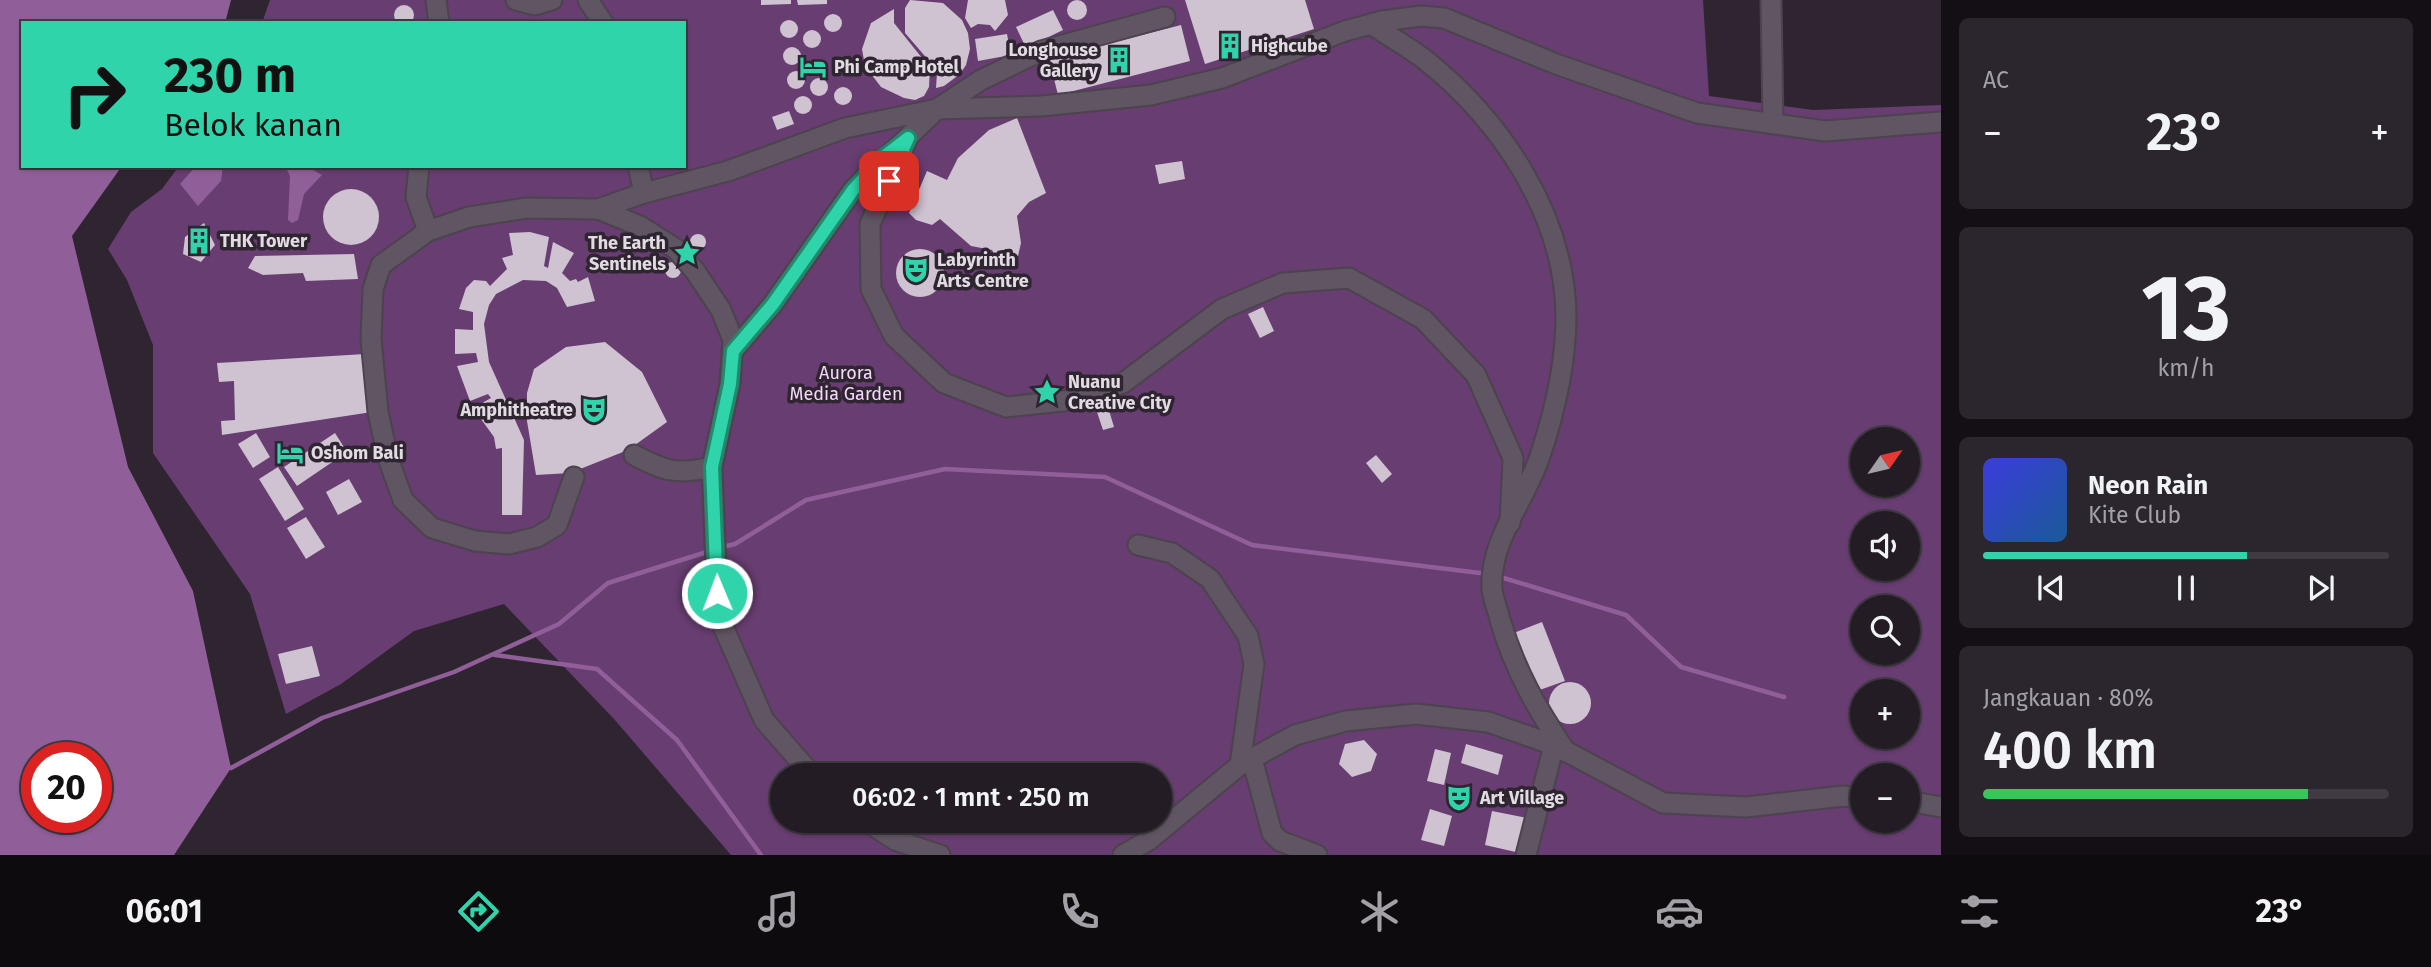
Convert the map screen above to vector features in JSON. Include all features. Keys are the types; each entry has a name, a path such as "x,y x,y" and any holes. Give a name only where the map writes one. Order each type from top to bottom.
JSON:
{"lane":[{"path":"436,0 439,21"},
{"path":"516,0 535,5 552,0"},
{"path":"588,0 602,21"},
{"path":"1771,0 1773,124"},
{"path":"575,477 557,525 537,537 509,544 475,541 432,528 403,500 388,458 378,412 371,339 373,289 382,265 428,231 469,217 526,208 598,209 644,192 728,171 845,128 937,109 1041,106 1151,94 1222,78 1345,31 1421,16 1444,19 1556,64 1697,113 1825,131 1941,122"},
{"path":"733,351 773,304 853,190 881,159 908,138 937,109 981,80 1041,51 1165,17"},
{"path":"1371,24 1424,60 1461,94 1509,147 1532,186 1559,260 1566,316 1557,405 1538,464 1494,561 1492,590 1513,662 1560,748 1527,855"},
{"path":"908,138 870,224 872,289 894,336 944,383 1006,407 1072,400 1123,383 1222,309 1283,283 1349,278 1423,319 1476,375 1513,458 1510,523"},
{"path":"419,168 416,197 428,231"},
{"path":"638,168 644,192"},
{"path":"598,209 640,226 676,249 695,271 721,310 733,340 730,384 712,467 722,624 764,720 802,763"},
{"path":"634,455 664,471 692,471 712,467"},
{"path":"1138,545 1172,553 1210,579 1248,636 1254,664 1246,762 1272,833 1280,841 1317,855"},
{"path":"1123,855 1181,816 1246,762 1295,735 1346,721 1416,715 1488,722 1560,748 1663,803 1746,807 1850,797"},
{"path":"1920,803 1941,807"},
{"path":"884,833 895,840 940,855"}],"green space":[{"name":"Nuanu Creative City","path":"270,0 1703,0 1709,96 1813,110 1941,105 1941,855 731,855 614,719 504,604 414,631 341,684 286,714 250,594 153,453 153,345 127,280 108,249 131,212 162,189 178,168 686,168 686,21 263,21"}],"shaded area":[{"path":"0,0 231,0 226,21 21,21 21,168 121,168 72,236 128,467 193,591 231,768 174,855 0,855"},
{"path":"194,168 223,168 221,181 198,206 180,184"},
{"path":"286,168 310,168 322,175 304,194 298,220 292,223 288,220 290,176"}],"building":[{"path":"761,0 791,0 791,4 761,5"},
{"path":"797,0 827,0 827,4 798,5"},
{"path":"910,0 943,3 962,20 968,33 970,49 966,65 960,74 944,86 936,88 937,73 905,33 905,8"},
{"path":"968,0 1005,0 1008,15 995,31 990,25 978,24 971,28 965,18"},
{"path":"1077,0 1084,3 1087,10 1084,17 1077,20 1070,17 1067,10 1070,3"},
{"name":"Highcube","path":"1185,0 1305,0 1314,29 1205,64"},
{"path":"400,6 408,6 413,11 412,21 395,19 395,11"},
{"path":"894,9 894,23 930,68 929,87 924,96 915,100 881,87 865,66 862,49 871,23"},
{"path":"1053,10 1063,30 1026,48 1016,27"},
{"path":"833,14 841,19 842,23 837,31 833,32 825,27 824,23 829,15"},
{"path":"789,20 795,23 798,29 795,35 789,38 783,35 780,29 783,23"},
{"name":"Longhouse Gallery","path":"1181,25 1190,61 1058,95 1049,59"},
{"path":"812,30 818,33 821,39 818,45 812,48 806,45 803,39 806,33"},
{"path":"1007,34 1011,55 978,61 975,39"},
{"path":"792,47 798,50 801,56 798,62 792,65 786,62 783,56 786,50"},
{"path":"796,71 802,74 805,80 802,86 796,89 790,86 787,80 790,74"},
{"path":"819,78 825,81 828,87 825,93 819,96 813,93 810,87 813,81"},
{"path":"843,87 849,90 852,96 849,102 843,105 837,102 834,96 837,90"},
{"path":"803,96 809,99 812,105 809,111 803,114 797,111 794,105 797,99"},
{"path":"789,111 794,124 777,130 772,117"},
{"path":"1017,118 1046,193 1029,202 1017,216 1021,243 1018,256 998,261 992,250 971,246 940,219 932,225 916,220 909,213 927,171 947,180 958,158 989,130"},
{"path":"1182,161 1185,179 1159,184 1155,165"},
{"path":"351,189 362,191 371,197 377,206 377,228 371,237 362,243 351,245 340,243 331,237 325,228 323,217 325,206 331,197 340,191"},
{"name":"THK Tower","path":"204,223 215,245 201,262 183,254 185,237"},
{"path":"530,232 549,237 544,266 548,268 553,242 574,253 562,273 570,281 576,279 578,282 588,277 595,301 567,307 557,288 546,281 523,280 496,294 489,305 484,324 489,362 524,440 522,515 502,515 502,448 496,449 494,437 473,408 491,398 488,394 470,401 457,366 478,362 476,353 455,354 455,329 473,330 473,312 459,309 466,288 474,280 486,281 490,286 507,269 502,258 513,255 509,233"},
{"path":"698,234 706,242 698,250 690,242"},
{"path":"920,249 937,256 944,273 937,290 920,297 903,290 896,273 903,256"},
{"path":"354,254 358,279 306,281 303,273 263,275 248,268 255,256"},
{"path":"673,262 681,270 673,278 665,270"},
{"path":"1263,307 1274,331 1260,338 1248,314"},
{"name":"Amphitheatre","path":"605,342 642,372 667,422 628,450 570,473 536,475 527,421 527,393 534,369 566,347"},
{"path":"365,354 372,412 222,435 221,421 235,420 234,381 219,382 217,363"},
{"path":"1105,397 1114,427 1103,430 1093,400"},
{"path":"256,433 270,457 253,468 238,444"},
{"path":"335,433 347,452 297,486 284,467"},
{"path":"1376,455 1392,474 1382,483 1366,463"},
{"path":"278,467 304,509 285,521 259,479"},
{"path":"349,479 362,502 338,515 326,492"},
{"path":"306,517 325,547 306,559 287,528"},
{"path":"1542,622 1565,681 1534,692 1511,634"},
{"path":"312,646 320,676 286,684 278,654"},
{"path":"1570,682 1585,688 1591,703 1585,718 1570,724 1555,718 1549,703 1555,688"},
{"path":"1364,740 1377,754 1371,771 1352,777 1339,764 1345,744"},
{"path":"1466,744 1503,755 1498,775 1461,763"},
{"path":"1435,749 1451,753 1444,785 1427,781"},
{"path":"1430,809 1452,816 1444,846 1421,840"},
{"path":"1492,811 1527,818 1520,853 1485,845"}],"waterway":[{"path":"722,547 735,544 806,500 945,469 1105,477 1252,545 1488,574"},
{"path":"231,768 322,718 454,672 559,624 608,583 710,551"},
{"path":"1497,576 1626,615 1681,667 1784,697"},
{"path":"495,655 597,669 677,740 761,855"}],"place":[{"name":"Highcube","path":"1230,46"},
{"name":"Longhouse Gallery","path":"1119,60"},
{"name":"Phi Camp Hotel","path":"813,67"},
{"name":"THK Tower","path":"199,241"},
{"name":"The Earth Sentinels","path":"687,253"},
{"name":"Labyrinth Arts Centre","path":"916,270"},
{"name":"Nuanu Creative City","path":"1047,392"},
{"name":"Amphitheatre","path":"594,410"},
{"name":"Oshom Bali","path":"290,453"},
{"name":"Art Village","path":"1459,798"}],"route":[{"path":"717,593 717,538 712,467 730,384 733,351 773,304 810,247 853,190 881,159 908,138 889,181"}],"park label":[{"name":"Aurora Media Garden","path":"846,383"}]}
